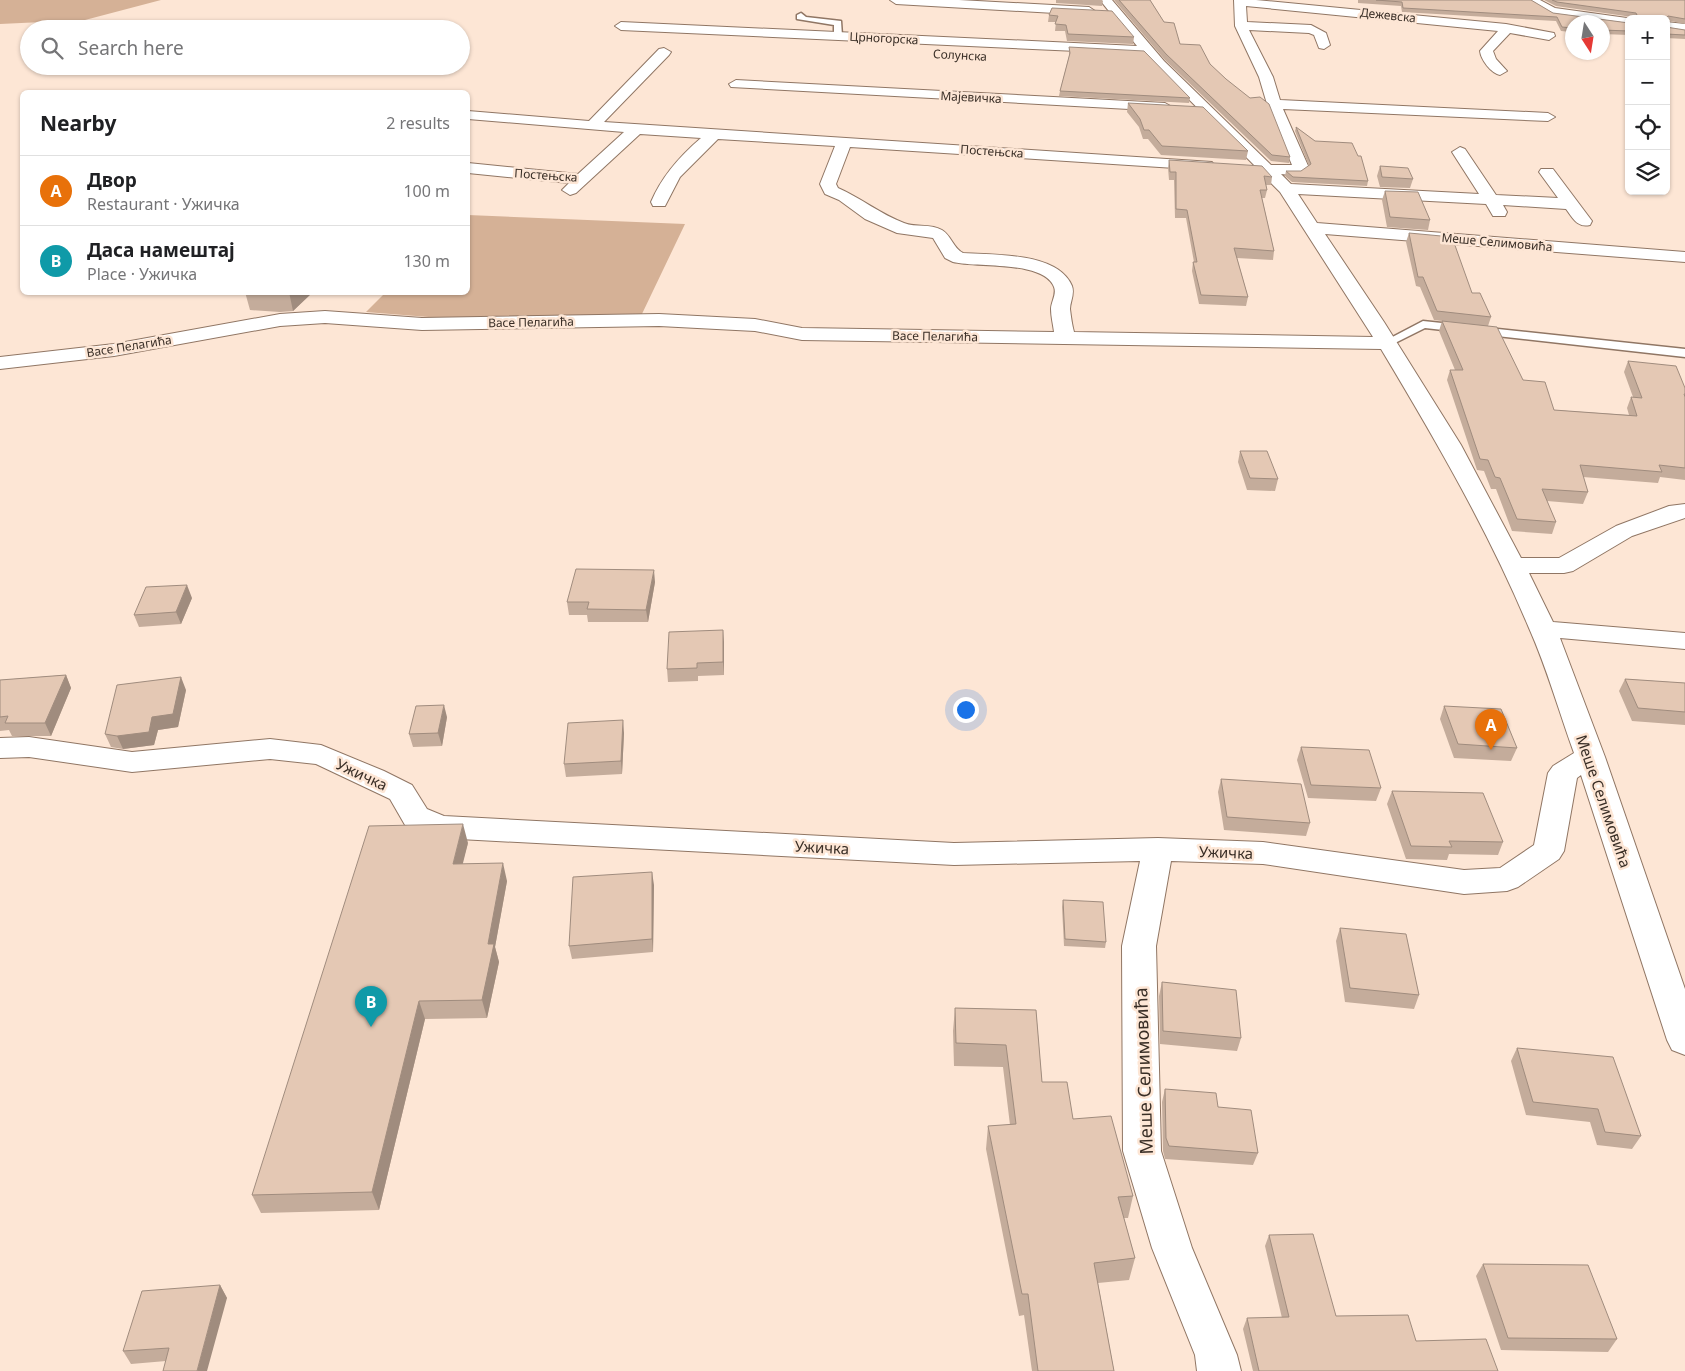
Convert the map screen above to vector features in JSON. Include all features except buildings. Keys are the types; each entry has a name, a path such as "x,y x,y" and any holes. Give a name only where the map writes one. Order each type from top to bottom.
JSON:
{"street":[{"path":"896,0 1110,6"},
{"path":"1531,0 1552,11 1625,20"},
{"name":"Дежевска","path":"1268,170 1295,170 1300,168 1274,104 1266,77 1240,26 1239,1 1506,28 1549,36"},
{"name":"Меше Селимовића","path":"1110,6 1153,57 1190,109 1268,170 1286,189 1387,343 1450,445 1513,565 1543,629 1590,757 1685,1040"},
{"name":"Црногорска","path":"621,26 838,36 1153,57"},
{"path":"1240,26 1311,29 1320,33 1324,45"},
{"path":"1670,26 1685,28"},
{"path":"1500,71 1488,59 1486,51 1489,44 1504,34 1506,28"},
{"name":"Солунска","path":"761,46 1153,57"},
{"path":"593,126 664,52"},
{"name":"Мајевичка","path":"736,84 1190,109"},
{"path":"1274,104 1548,117"},
{"path":"1425,111 1442,128"},
{"name":"Постењска","path":"470,115 636,129 1219,166"},
{"name":"Постењска","path":"470,168 576,184 636,129"},
{"path":"659,202 663,190 687,159 715,134"},
{"path":"844,142 828,184 831,191 845,197 872,215 903,229 931,231 939,235 951,254 960,258 1036,266 1054,274 1062,283 1065,295 1061,305 1066,339"},
{"path":"1460,152 1501,215"},
{"path":"1239,168 1268,170"},
{"path":"1547,172 1584,221"},
{"path":"1286,189 1572,204"},
{"name":"Меше Селимовића","path":"1310,228 1685,257"},
{"name":"Васе Пелагића","path":"0,363 114,350 280,320 325,317 422,324 659,320 756,325 802,334 1387,343"},
{"path":"1513,565 1564,566 1624,532 1677,511 1685,511"},
{"path":"1543,629 1685,641"},
{"name":"Ужичка","path":"0,748 29,747 132,762 270,749 321,755 374,778 400,792 416,817 441,827 954,854 1158,850 1263,853 1464,882 1507,879 1548,851 1563,774 1590,757"},
{"name":"Меше Селимовића","path":"1158,850 1139,946 1142,1151 1172,1248 1216,1355 1219,1371"}],"lane":[{"path":"801,15 800,17 804,19 838,23 838,36"},
{"path":"1387,343 1423,324 1685,353"}],"shaded area":[{"path":"0,0 161,0 85,20 20,20 20,23 0,24"},
{"path":"470,215 685,224 641,316 466,320 366,312 383,295 470,295"}],"place":[{"name":"Двор","path":"1491,750"},
{"name":"Даса намештај","path":"371,1027"}]}
